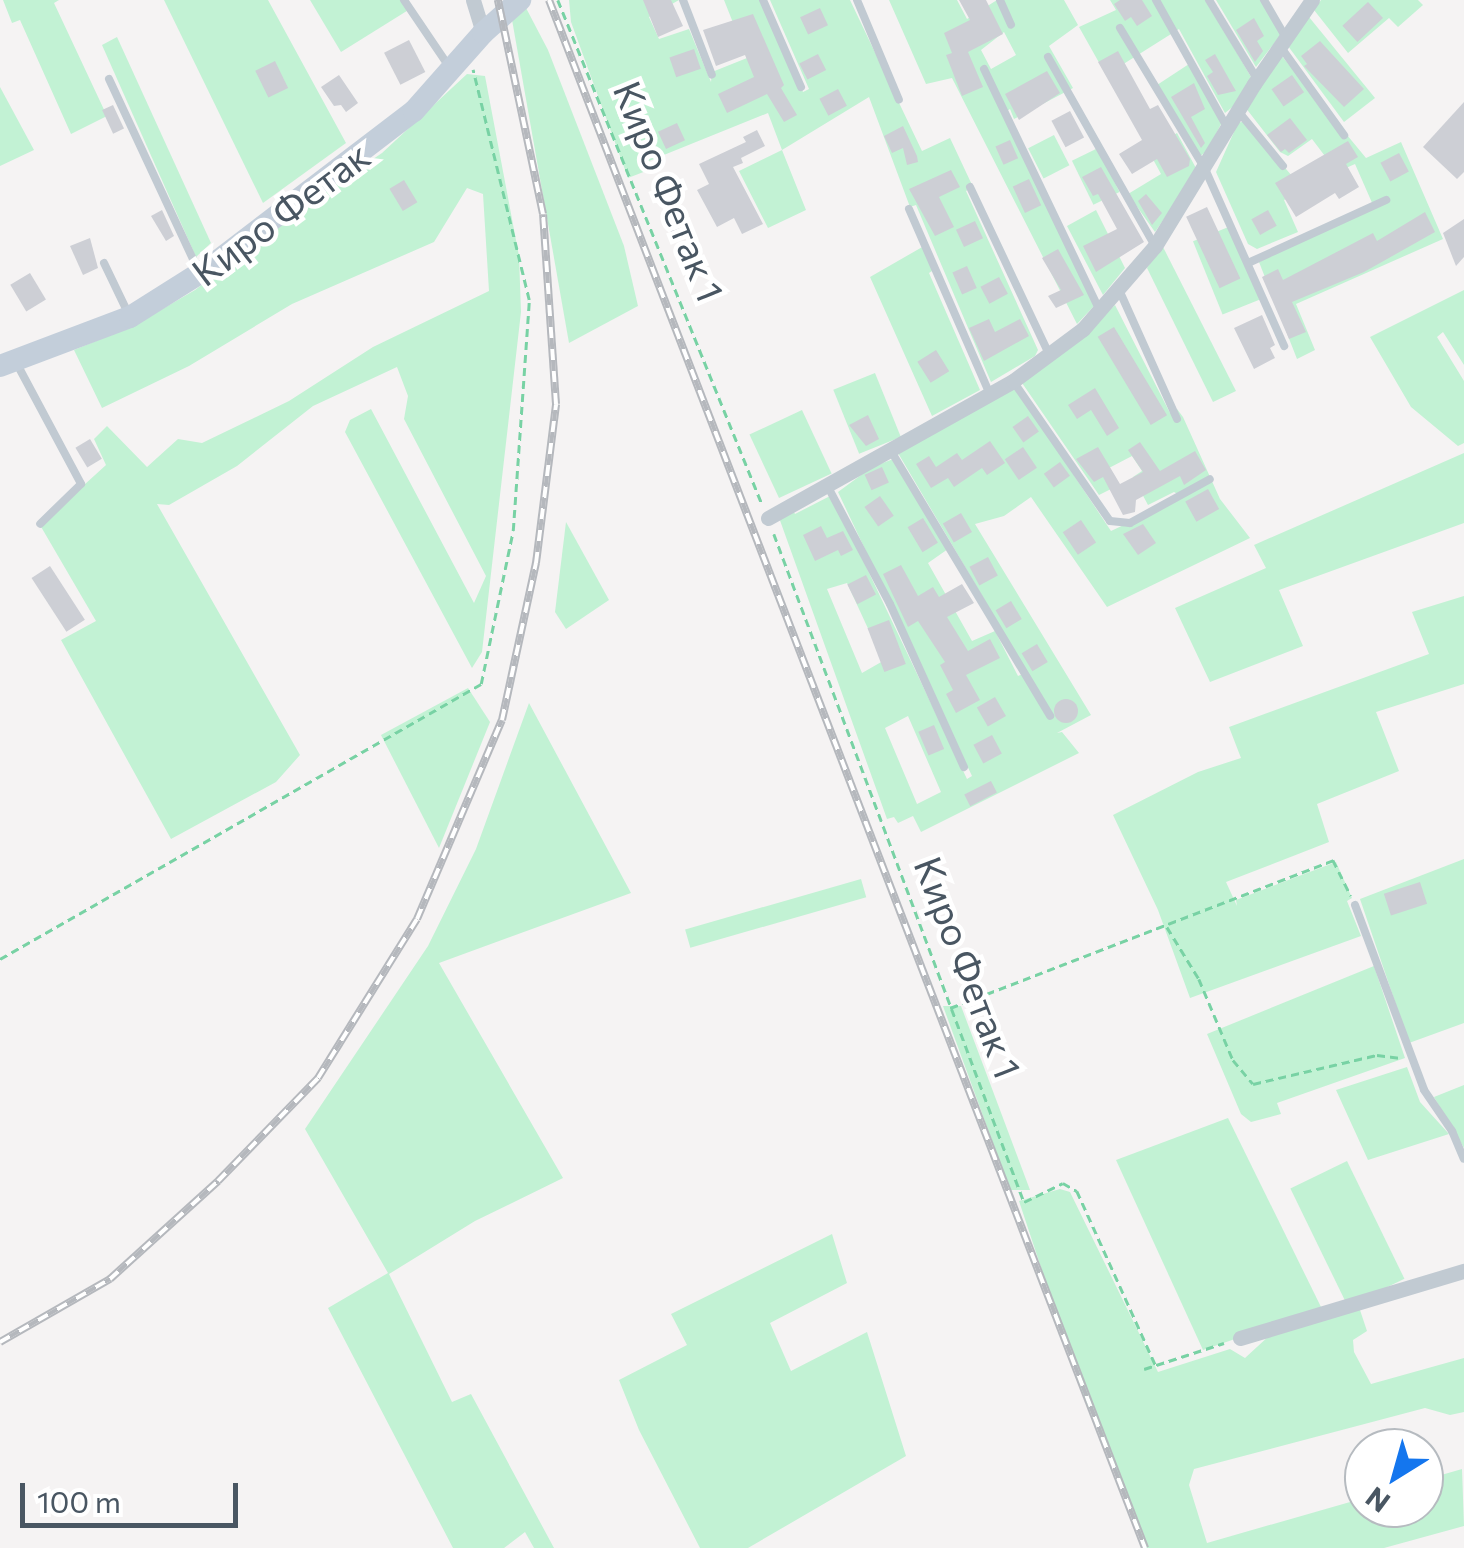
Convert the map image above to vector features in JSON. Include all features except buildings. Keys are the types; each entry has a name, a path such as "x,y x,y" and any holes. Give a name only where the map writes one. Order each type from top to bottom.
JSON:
{"main road":[{"name":"Киро Фетак","path":"8,363 130,317 200,274 359,156 453,72 475,24 502,18 520,0"}],"street":[{"path":"768,518 1013,381 1050,356 1100,313 1155,246 1257,79 1312,0"},
{"path":"1240,1338 1464,1271"}],"lane":[{"path":"404,0 453,72"},
{"path":"683,0 712,76"},
{"path":"763,0 801,88"},
{"path":"857,0 899,100"},
{"path":"1000,0 1011,25"},
{"path":"1156,0 1228,129"},
{"path":"1209,0 1257,79"},
{"path":"1264,0 1283,42 1344,135"},
{"path":"1120,28 1205,169 1284,346"},
{"path":"1048,56 1155,246"},
{"path":"984,69 1083,268 1100,313"},
{"path":"109,79 200,274"},
{"path":"1238,112 1283,166"},
{"path":"970,186 1050,356"},
{"path":"1248,263 1386,200"},
{"path":"910,209 990,394"},
{"path":"104,263 130,317"},
{"path":"1120,292 1177,418"},
{"path":"8,363 81,484 40,524"},
{"path":"1013,381 1110,521 1130,523 1210,479"},
{"path":"891,451 1050,716"},
{"path":"828,487 890,604 964,768"},
{"path":"1355,905 1424,1090 1452,1131 1464,1159"}],"path":[{"name":"Киро Фетак 1","path":"558,0 768,518 948,1009 1024,1202 1063,1183 1076,1192 1156,1366"},
{"path":"0,959 481,684 513,530 529,300 475,24"},
{"path":"948,1009 1333,860 1355,905"},
{"path":"1166,925 1198,979 1233,1060 1254,1084 1376,1055 1412,1060"},
{"path":"1144,1370 1240,1338"}],"green space":[{"path":"3,0 59,0 54,3 107,116 71,134 20,20 12,23"},
{"path":"164,0 268,0 346,143 263,203"},
{"path":"310,0 404,0 410,9 341,52"},
{"path":"569,0 679,0 649,17 659,39 689,29 711,82 712,72 747,58 724,0 762,0 803,92 809,89 770,0 850,0 922,151 950,138 973,187 966,191 1038,350 1035,356 991,382 916,205 910,207 869,97 782,150 768,113 644,163 646,171 628,178 571,22"},
{"path":"889,0 957,0 967,19 997,0 1064,0 1078,25 1049,46 1073,88 1014,119 1010,109 1003,114 1094,306 1077,324 952,78 926,84","holes":["1004,32 1016,55 991,69 981,50"]},
{"path":"1110,0 1206,0 1251,77 1235,105 1225,113 1179,29 1106,75 1079,27 1116,10"},
{"path":"1216,0 1261,0 1282,33 1256,67"},
{"path":"1321,0 1418,0 1423,5 1398,27 1389,18 1348,53 1314,10"},
{"path":"525,6 548,50 624,246 638,306 569,343 511,14"},
{"path":"1309,17 1375,98 1344,122 1288,46"},
{"path":"117,37 211,243 196,257 102,45"},
{"path":"1281,55 1366,158 1401,142 1443,239 1296,304 1315,350 1297,359 1259,262 1373,205 1355,164 1337,172 1312,139 1288,156 1280,152 1245,107"},
{"path":"1189,64 1222,122 1208,150 1198,158 1157,85"},
{"path":"467,74 485,76 519,256 521,312 482,652 472,668 345,432 350,420 371,409 474,603 486,576 404,419 408,396 397,367 313,406 237,466 169,505 157,504 300,755 276,782 171,839 61,640 96,621 40,525 106,465 94,439 107,426 147,467 178,439 202,443 289,401 373,347 489,291 483,194 467,188 434,242 292,304 189,366 102,408 74,350 135,325 195,290 307,204 382,153"},
{"path":"0,87 34,150 0,166"},
{"path":"1245,121 1304,190 1284,200 1298,232 1257,249 1248,244 1216,172 1238,123"},
{"path":"1177,133 1197,170 1155,232 1128,194 1161,174 1148,150"},
{"path":"1054,135 1069,165 1044,178 1028,148"},
{"path":"1098,148 1119,192 1093,205 1072,161"},
{"path":"782,150 806,210 768,228 739,171"},
{"path":"1096,210 1125,268 1103,295 1067,226"},
{"path":"1231,226 1261,299 1223,315 1193,241"},
{"path":"1162,245 1236,391 1213,402 1147,268"},
{"path":"924,246 935,269 929,273 980,390 932,416 870,277"},
{"path":"1464,290 1464,365 1443,332 1437,337 1464,381 1464,443 1458,446 1411,407 1370,337"},
{"path":"1115,305 1170,413 1177,409 1183,417 1220,499 1250,538 1107,607 1031,497 1004,516 975,524 1091,715 1057,733 1062,732 1079,753 921,832 913,816 898,823 894,817 887,819 777,512 791,506 795,514 832,495 967,779 972,776 838,492 872,467 896,458 948,549 928,563 972,641 995,631 1018,676 1027,672 898,453 1013,384 1111,531 1183,497 1174,492 1148,505 1133,477 1142,471 1132,456 1109,468 1119,485 1099,495 1020,380 1065,351","holes":["847,583 883,661 862,673 827,589","908,716 941,792 917,804 885,728"]},
{"path":"875,373 901,437 859,454 833,390"},
{"path":"802,410 832,473 779,498 749,435"},
{"path":"1464,453 1464,523 1279,590 1303,646 1210,682 1175,608 1266,568 1254,545"},
{"path":"566,522 609,600 566,629 555,612"},
{"path":"1464,596 1464,684 1376,712 1399,771 1317,804 1329,842 1226,882 1237,906 1236,900 1336,862 1352,898 1347,901 1361,936 1190,998 1158,910 1113,815 1198,772 1241,758 1229,727 1429,654 1412,612"},
{"path":"468,688 490,722 439,848 381,735"},
{"path":"529,703 631,893 439,963 563,1178 475,1221 389,1274 452,1402 471,1394 554,1548 534,1548 525,1532 504,1548 453,1548 328,1308 388,1273 305,1129 428,946 476,849"},
{"path":"1464,859 1464,1023 1409,1043 1360,899"},
{"path":"861,879 866,897 690,948 685,929"},
{"path":"1374,966 1405,1058 1277,1103 1281,1114 1251,1122 1241,1114 1207,1034"},
{"path":"943,1006 961,1006 1030,1190 1010,1190"},
{"path":"1407,1067 1420,1102 1449,1134 1368,1160 1336,1090"},
{"path":"1464,1085 1464,1148 1434,1097"},
{"path":"1228,1118 1322,1309 1203,1350 1116,1160"},
{"path":"1347,1161 1404,1279 1348,1306 1290,1189"},
{"path":"1060,1189 1070,1192 1158,1372 1230,1349 1245,1358 1270,1335 1359,1307 1367,1331 1353,1340 1354,1352 1371,1384 1464,1358 1464,1412 1450,1415 1425,1408 1194,1469 1189,1485 1207,1543 1344,1504 1344,1528 1444,1528 1444,1474 1462,1469 1464,1526 1384,1548 1146,1548 1082,1391 1019,1201"},
{"path":"832,1234 847,1283 770,1323 791,1371 867,1332 906,1456 748,1548 700,1548 639,1430 619,1380 687,1345 671,1314"}],"railway":[{"path":"0,1342 110,1279 218,1181 318,1078 417,919 502,720 536,563 556,404 543,214 498,0"},
{"path":"549,0 1145,1548"}]}
